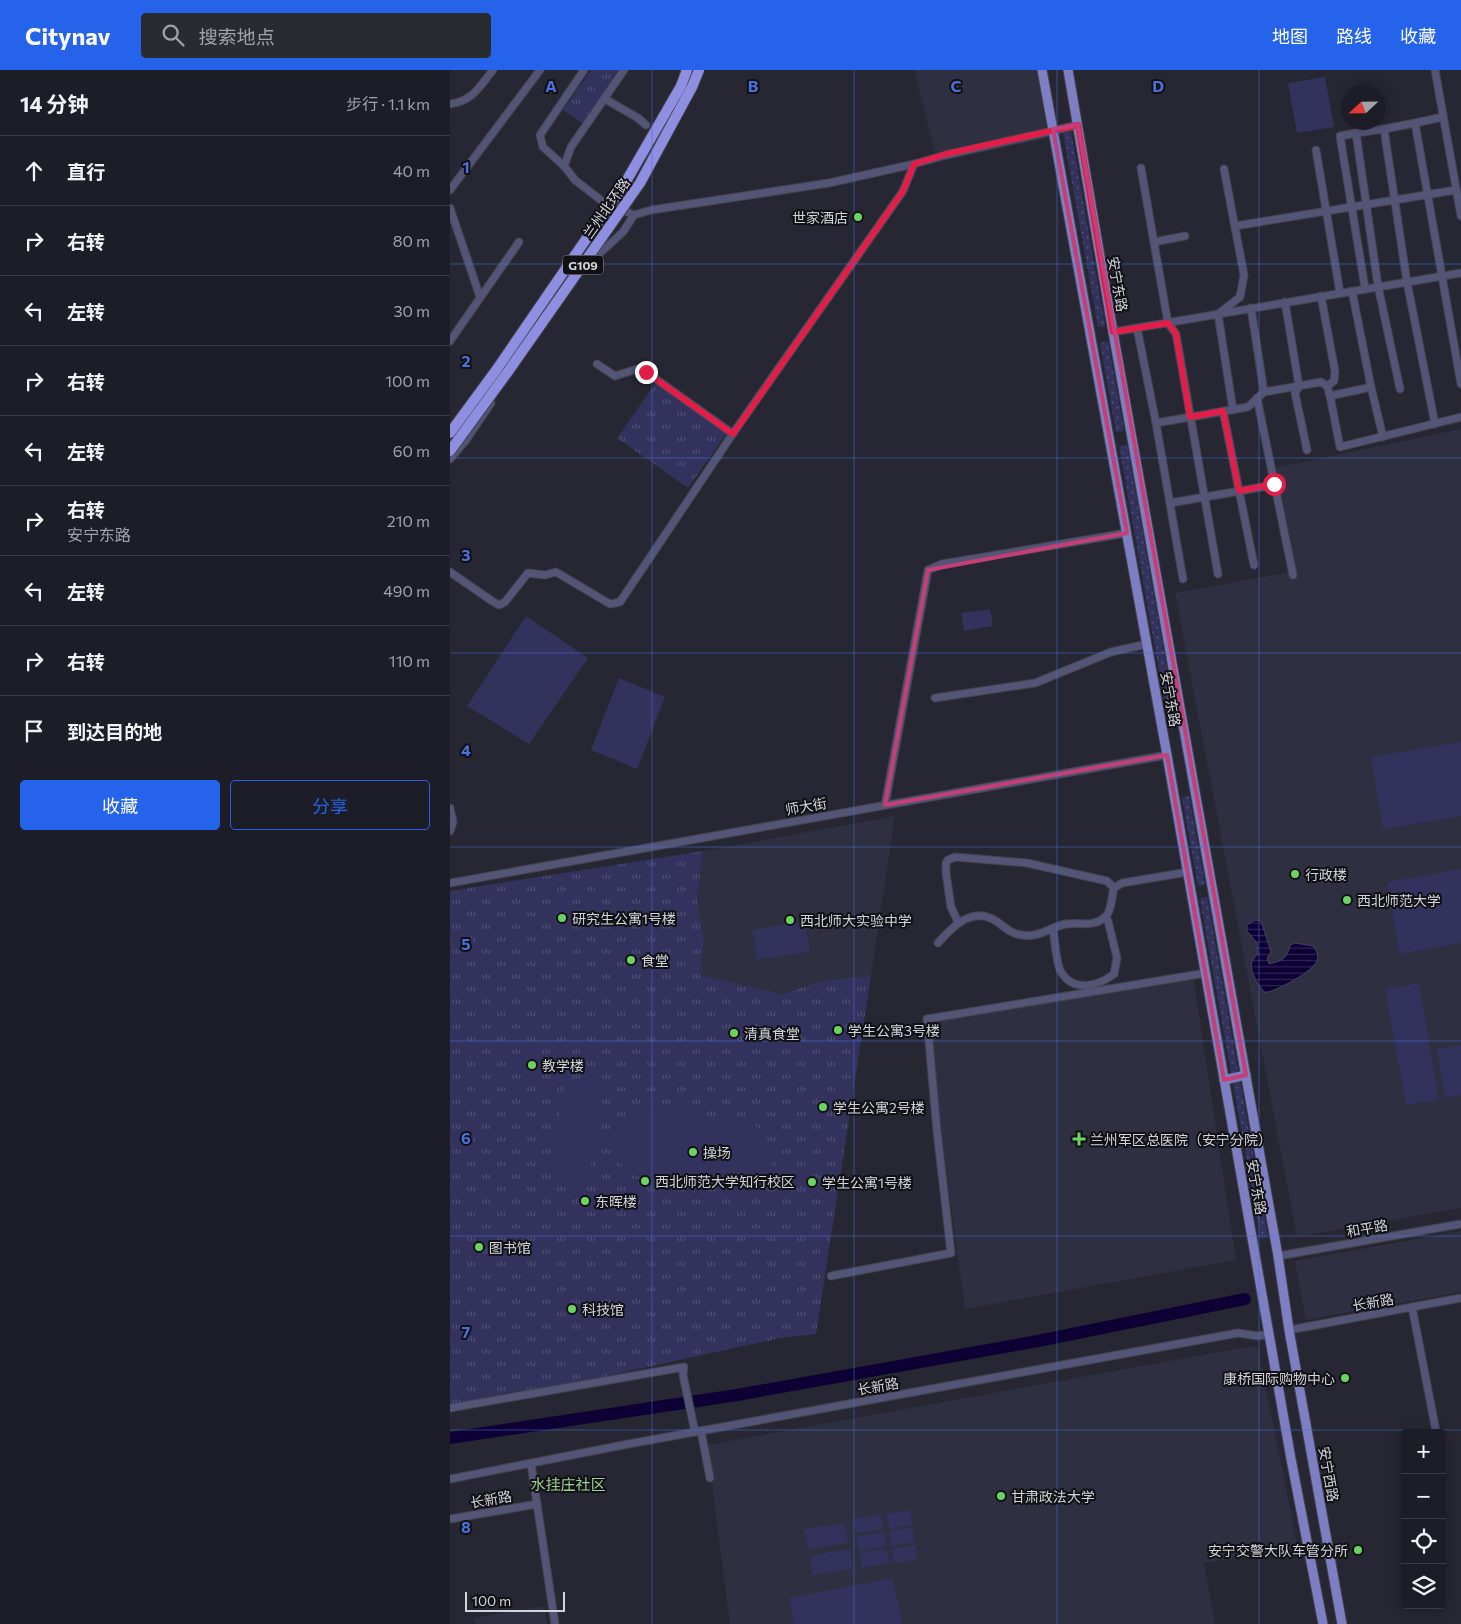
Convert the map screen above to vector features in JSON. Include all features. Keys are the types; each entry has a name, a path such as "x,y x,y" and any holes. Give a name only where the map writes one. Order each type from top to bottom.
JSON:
{"highway":[{"name":"兰州北环路","path":"450,433 497,369 628,178 681,86 687,70"},
{"name":"兰州北环路","path":"450,451 640,183 692,87 699,70"}],"main road":[{"name":"安宁东路","path":"1042,70 1188,872 1269,1334"},
{"name":"安宁东路","path":"1068,70 1278,1256 1289,1330"},
{"path":"1224,1080 1246,1075"},
{"name":"安宁西路","path":"1289,1330 1342,1624"},
{"path":"1269,1334 1323,1624"}],"street":[{"path":"450,104 458,103 472,96 493,70"},
{"path":"450,190 540,70"},
{"path":"584,70 540,135 543,147 564,166 575,180 602,201 634,215 651,210 829,183 1053,129 1078,125"},
{"path":"564,166 571,147 624,70"},
{"path":"1435,70 1443,118 1458,182 1456,190 1461,216"},
{"path":"605,99 638,118 646,125"},
{"path":"1386,129 1443,118"},
{"path":"1415,123 1461,384"},
{"path":"1365,288 1340,136 1377,130"},
{"path":"1384,130 1406,282 1435,424"},
{"path":"1356,133 1378,286 1400,389"},
{"path":"1316,150 1340,293"},
{"path":"450,572 499,605 505,602 528,573 545,575 556,572 610,604 620,602 733,434 903,191 914,164"},
{"path":"1141,168 1168,323 1176,334 1218,574"},
{"path":"1218,314 1240,297 1244,275 1224,169"},
{"path":"1235,226 1456,190"},
{"path":"450,208 480,297"},
{"path":"450,459 466,440 561,300 590,261 623,232 634,215"},
{"path":"1154,242 1185,236"},
{"path":"450,341 519,242"},
{"path":"1113,332 1461,273"},
{"path":"1352,291 1383,437"},
{"path":"1322,296 1335,371 1334,381 1327,386"},
{"path":"1285,302 1299,386 1295,392 1307,450"},
{"path":"1251,308 1264,392"},
{"path":"1218,314 1233,410"},
{"path":"1137,328 1184,579"},
{"path":"597,364 615,376 637,369 646,372 733,434"},
{"path":"1156,423 1248,407 1264,392 1321,382 1327,386 1330,396 1340,447 1461,417"},
{"path":"1330,396 1371,387"},
{"path":"1257,398 1293,575"},
{"path":"1223,411 1254,565"},
{"path":"450,423 466,440"},
{"path":"1170,503 1274,484"},
{"path":"885,805 928,570 942,564 1127,533"},
{"path":"935,698 1035,683 1110,652 1147,644"},
{"name":"师大街","path":"450,883 1167,756"},
{"path":"450,808 453,822 450,831"},
{"path":"958,922 951,907 946,873 946,863 955,857 1027,863 1107,881 1114,888"},
{"path":"938,943 958,922 976,916 996,921 1010,932 1022,936 1037,935 1068,924 1091,924 1105,917 1109,912 1114,888 1122,883 1188,872"},
{"path":"1053,930 1060,970 1069,982 1084,987 1103,982 1114,974 1117,958 1108,920 1105,917"},
{"path":"831,1276 951,1253 927,1019 1206,973"},
{"name":"和平路","path":"1278,1256 1461,1224"},
{"name":"长新路","path":"1289,1330 1461,1298"},
{"path":"1412,1307 1436,1429"},
{"name":"长新路","path":"450,1479 1238,1333 1258,1336 1269,1334"},
{"path":"450,1408 684,1366 683,1374 691,1410 710,1478"},
{"path":"531,1464 555,1624"},
{"name":"长新路","path":"450,1520 537,1504"}],"highlighted area":[{"path":"1078,125 1246,1075 1224,1080 1167,755 885,805 928,570 1127,533 1053,129"}],"shaded area":[{"path":"914,70 1037,70 1048,138 937,162"},
{"name":"西北师范大学","path":"1461,429 1461,1208 1297,1237 1175,593 1295,571 1274,468"},
{"name":"西北师大实验中学","path":"895,816 871,976 822,981 782,994 700,975 704,941 697,899 703,851"},
{"path":"1255,920 1261,921 1271,952 1267,958 1269,964 1283,959 1290,945 1295,943 1313,946 1318,956 1315,964 1303,975 1277,989 1265,993 1254,977 1252,968 1253,959 1258,954 1257,943 1247,931 1247,925"},
{"name":"兰州军区总医院（安宁分院）","path":"1193,975 1236,1260 965,1309 925,1017"},
{"path":"1461,1231 1461,1292 1306,1320 1295,1261"},
{"name":"甘肃政法大学","path":"1252,1346 1258,1349 1298,1547 1204,1563 1215,1624 730,1624 707,1445"},
{"path":"544,1606 547,1624 475,1624 474,1618"}],"green space":[{"path":"591,70 620,70 582,123 563,110"},
{"path":"1325,77 1334,127 1297,133 1288,83"},
{"path":"1071,132 1105,326 1098,327 1063,133"},
{"path":"1108,341 1124,431 1116,432 1100,343"},
{"path":"655,384 726,434 688,488 617,438"},
{"path":"1127,445 1177,725 1169,727 1119,446"},
{"path":"990,609 993,626 964,631 961,613"},
{"path":"526,616 588,658 529,744 467,706"},
{"path":"619,678 665,697 637,769 591,750"},
{"path":"1461,742 1461,816 1383,829 1371,757"},
{"path":"1189,796 1205,885 1198,886 1182,797"},
{"name":"西北师范大学知行校区","path":"703,851 697,899 704,941 700,975 782,994 822,981 871,976 816,1334 780,1338 556,1387 509,1393 450,1405 450,891"},
{"path":"1461,869 1461,943 1399,954 1387,882"},
{"path":"1207,897 1268,1237 1261,1239 1200,899"},
{"path":"804,921 810,951 757,960 752,930"},
{"path":"1419,983 1439,1100 1406,1105 1385,989"},
{"path":"1461,1045 1461,1095 1445,1098 1437,1049"},
{"path":"568,1082 602,1087 589,1181 550,1175 565,1084"},
{"name":"操场","path":"644,1107 752,1123 763,1134 770,1149 772,1165 770,1172 761,1184 742,1193 634,1176 617,1158 614,1138 617,1128 623,1119 632,1112"},
{"path":"910,1510 912,1525 889,1529 886,1514"},
{"path":"881,1514 883,1529 856,1533 853,1519"},
{"path":"845,1523 848,1543 808,1549 804,1529"},
{"path":"912,1527 915,1542 891,1546 889,1531"},
{"path":"884,1532 886,1546 859,1551 857,1536"},
{"path":"915,1545 917,1560 894,1563 892,1549"},
{"path":"850,1549 853,1569 813,1575 810,1555"},
{"path":"887,1549 889,1563 862,1568 859,1553"},
{"path":"893,1578 902,1624 794,1624 789,1598"}],"waterway":[{"path":"450,1438 737,1395 1038,1341 1245,1299"}],"place":[{"name":"世家酒店","path":"858,217"},
{"name":"行政楼","path":"1295,874"},
{"name":"西北师范大学","path":"1347,900"},
{"name":"研究生公寓1号楼","path":"562,918"},
{"name":"西北师大实验中学","path":"790,920"},
{"name":"食堂","path":"631,960"},
{"name":"学生公寓3号楼","path":"838,1030"},
{"name":"清真食堂","path":"734,1033"},
{"name":"教学楼","path":"532,1065"},
{"name":"学生公寓2号楼","path":"823,1107"},
{"name":"兰州军区总医院（安宁分院）","path":"1079,1139"},
{"name":"操场","path":"693,1152"},
{"name":"西北师范大学知行校区","path":"645,1181"},
{"name":"学生公寓1号楼","path":"812,1182"},
{"name":"东晖楼","path":"585,1201"},
{"name":"图书馆","path":"479,1247"},
{"name":"科技馆","path":"572,1309"},
{"name":"康桥国际购物中心","path":"1345,1378"},
{"name":"甘肃政法大学","path":"1001,1496"},
{"name":"安宁交警大队车管分所","path":"1358,1550"}],"district":[{"name":"水挂庄社区","path":"568,1484"}],"route":[{"path":"646,372 733,434 903,191 914,164 946,154 1078,125 1113,332 1168,323 1176,334 1190,417 1223,411 1239,491 1274,484"}]}
